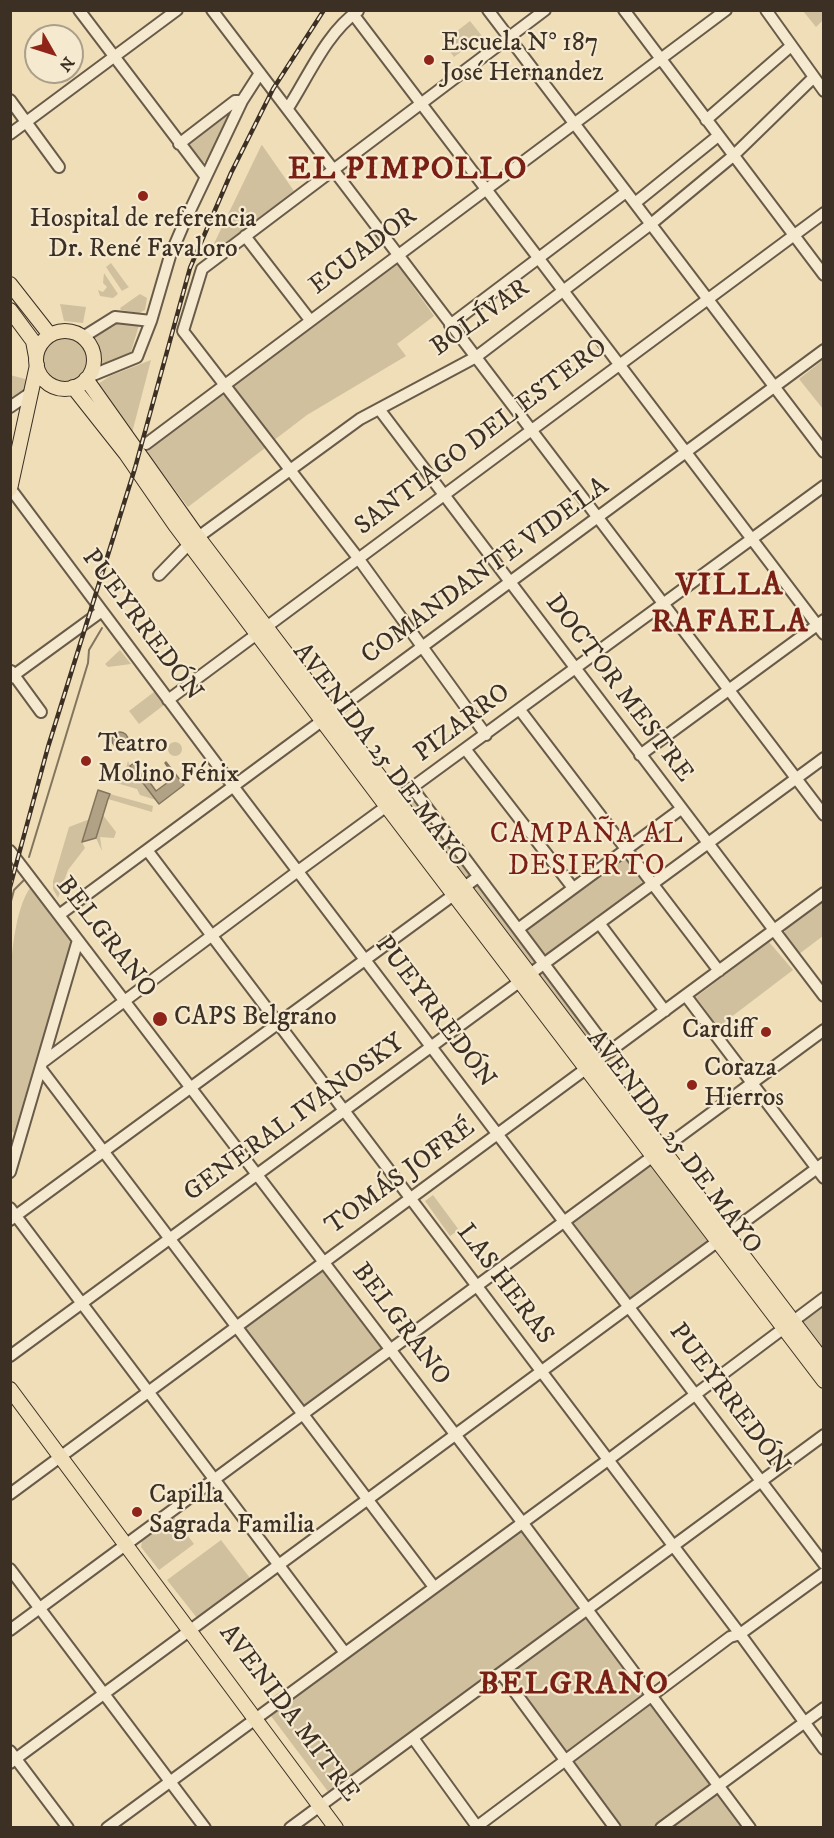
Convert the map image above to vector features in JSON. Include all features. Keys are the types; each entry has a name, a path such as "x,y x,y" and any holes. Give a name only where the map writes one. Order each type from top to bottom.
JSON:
{"main road":[{"path":"10,284 50,335"},
{"path":"10,310 36,346 37,362 40,373 48,383 60,388 73,387 87,378 93,368 94,354 83,337 69,331 50,335 40,346 37,362 32,392 11,489"},
{"name":"AVENIDA 25 DE MAYO","path":"87,378 194,540"},
{"path":"32,392 37,386 48,383"},
{"name":"AVENIDA 25 DE MAYO","path":"73,387 194,540 524,978 592,1064 788,1324 824,1381"},
{"name":"AVENIDA 25 DE MAYO","path":"788,1324 824,1362"},
{"name":"AVENIDA MITRE","path":"10,1389 192,1631 195,1641 257,1716 322,1803 336,1827"},
{"name":"AVENIDA MITRE","path":"322,1803 345,1827"}],"street":[{"path":"79,10 205,176"},
{"path":"10,134 177,10"},
{"path":"212,10 529,430 664,603 824,815"},
{"path":"488,10 824,452"},
{"path":"486,735 357,558 183,331 202,269 545,10"},
{"path":"624,10 824,275"},
{"name":"ECUADOR","path":"146,444 726,10"},
{"path":"766,10 824,91"},
{"path":"288,108 326,47 356,12 485,189 821,626 640,755"},
{"path":"706,120 791,46"},
{"path":"87,378 137,357 151,321 170,256 205,176 242,101 260,73"},
{"name":"BOLÍVAR","path":"159,575 194,540 379,409 476,357 562,289 651,224 734,156 813,78"},
{"path":"10,100 59,167"},
{"path":"179,144 234,101 242,101"},
{"path":"635,203 718,136"},
{"name":"BOLÍVAR","path":"450,325 626,192"},
{"name":"SANTIAGO DEL ESTERO","path":"168,700 824,213"},
{"path":"245,236 310,320"},
{"path":"83,337 115,317 151,321"},
{"name":"COMANDANTE VIDELA","path":"59,915 824,350"},
{"path":"10,407 32,392"},
{"name":"DOCTOR MESTRE","path":"379,409 824,996"},
{"name":"PIZARRO","path":"42,1065 211,935 824,486"},
{"name":"PUEYRREDÓN","path":"11,489 430,1047 824,1564"},
{"path":"41,712 12,674 102,611"},
{"path":"520,710 719,971"},
{"path":"466,750 573,888"},
{"name":"GENERAL IVANOSKY","path":"10,1356 824,758"},
{"path":"413,789 610,1052"},
{"path":"518,929 681,809"},
{"name":"LAS HERAS","path":"147,850 740,1634 824,1749"},
{"name":"BELGRANO","path":"10,851 325,1262 750,1827"},
{"path":"345,1653 150,1392 12,1215 279,1024 478,876"},
{"name":"TOMÁS JOFRÉ","path":"10,1494 824,893"},
{"path":"599,923 665,1011"},
{"path":"10,1172 78,940"},
{"path":"686,996 820,1166 824,1178"},
{"path":"10,1630 824,1030"},
{"path":"42,1065 103,1151 301,1415 434,1587"},
{"path":"68,1827 13,1758 105,1695 820,1166"},
{"path":"107,1827 608,1461 824,1298"},
{"path":"290,1827 824,1435"},
{"path":"10,1569 205,1827"},
{"path":"413,1738 477,1827 730,1638 740,1634 824,1573"},
{"path":"501,1673 615,1827"},
{"path":"661,1827 824,1708"}],"shaded area":[{"path":"803,11 823,11 823,20 816,27"},
{"path":"470,21 482,36 454,57 443,42"},
{"path":"235,107 207,161 202,163 186,143"},
{"path":"261,146 294,191 208,256"},
{"path":"111,263 129,287 122,291 106,267"},
{"path":"397,264 434,316 397,344 406,356 307,415 273,441 235,394 234,384 392,265"},
{"path":"104,273 118,294 113,298 100,296 98,290 103,292 107,287 103,283"},
{"path":"140,294 147,298 145,310 139,313 121,310 120,308"},
{"path":"60,304 86,307 83,323 64,321"},
{"path":"114,321 139,325 130,355 95,369 98,353 92,338"},
{"path":"65,335 82,342 89,359 82,376 65,383 48,376 41,359 48,342"},
{"path":"151,360 132,433 100,391 98,384 110,376"},
{"path":"823,360 823,409 799,379"},
{"path":"10,375 29,380 28,388 11,400"},
{"path":"220,394 225,396 265,448 188,507 147,453 155,441"},
{"path":"120,650 131,664 108,667 105,664"},
{"path":"154,692 164,705 139,724 129,711"},
{"path":"120,732 128,740 120,748 112,740"},
{"path":"175,742 180,744 182,749 180,754 175,756 170,754 168,749 170,744"},
{"path":"128,761 156,800 140,795 137,789 113,782 114,776 123,778"},
{"path":"135,762 156,791 175,777 166,762 184,785 159,804 130,766"},
{"path":"98,790 110,794 96,838 82,842"},
{"path":"110,794 153,806 152,812 108,799"},
{"path":"412,797 472,876 463,882 403,804"},
{"path":"103,815 116,832 114,838 100,837 102,851 96,838"},
{"path":"90,819 82,842 85,848 68,870 58,898 53,889 53,881 69,827"},
{"path":"623,859 629,861 642,879 641,885 547,954 540,952 527,935 528,928"},
{"path":"477,883 537,961 528,968 469,890"},
{"path":"30,888 72,943 13,1149 11,1149 14,1133 11,1131 9,1005 11,969 14,936 21,908"},
{"path":"823,901 823,936 799,954 785,936 785,930"},
{"path":"769,942 793,970 718,1027 696,997"},
{"path":"544,970 603,1048 594,1055 535,977"},
{"path":"654,1164 709,1240 629,1299 574,1223"},
{"path":"433,1195 459,1230 450,1236 425,1201"},
{"path":"325,1270 384,1350 304,1409 245,1329"},
{"path":"823,1305 823,1354 800,1322"},
{"path":"174,1517 194,1544 159,1570 141,1547 142,1541"},
{"path":"518,1530 523,1532 577,1607 577,1611 329,1793 271,1713"},
{"path":"221,1540 250,1578 197,1618 167,1580"},
{"path":"587,1610 750,1827 615,1827 501,1673"}],"waterway":[{"path":"29,857 88,663 89,650 102,628"},
{"path":"10,905 14,890 24,880"}],"railway":[{"path":"10,887 48,747 135,468 190,268 231,173 273,89 324,10"}],"place":[{"name":"Escuela N° 187 José Hernandez","path":"429,60"},
{"name":"Hospital de referencia Dr. René Favaloro","path":"143,196"},
{"name":"Teatro Molino Fénix","path":"86,761"},
{"name":"CAPS Belgrano","path":"160,1019"},
{"name":"Cardiff","path":"766,1032"},
{"name":"Coraza Hierros","path":"692,1085"},
{"name":"Capilla Sagrada Familia","path":"137,1512"}],"district":[{"name":"EL PIMPOLLO","path":"408,171"},
{"name":"VILLA RAFAELA","path":"730,606"},
{"name":"CAMPAÑA AL DESIERTO","path":"587,852"},
{"name":"BELGRANO","path":"574,1686"}]}
